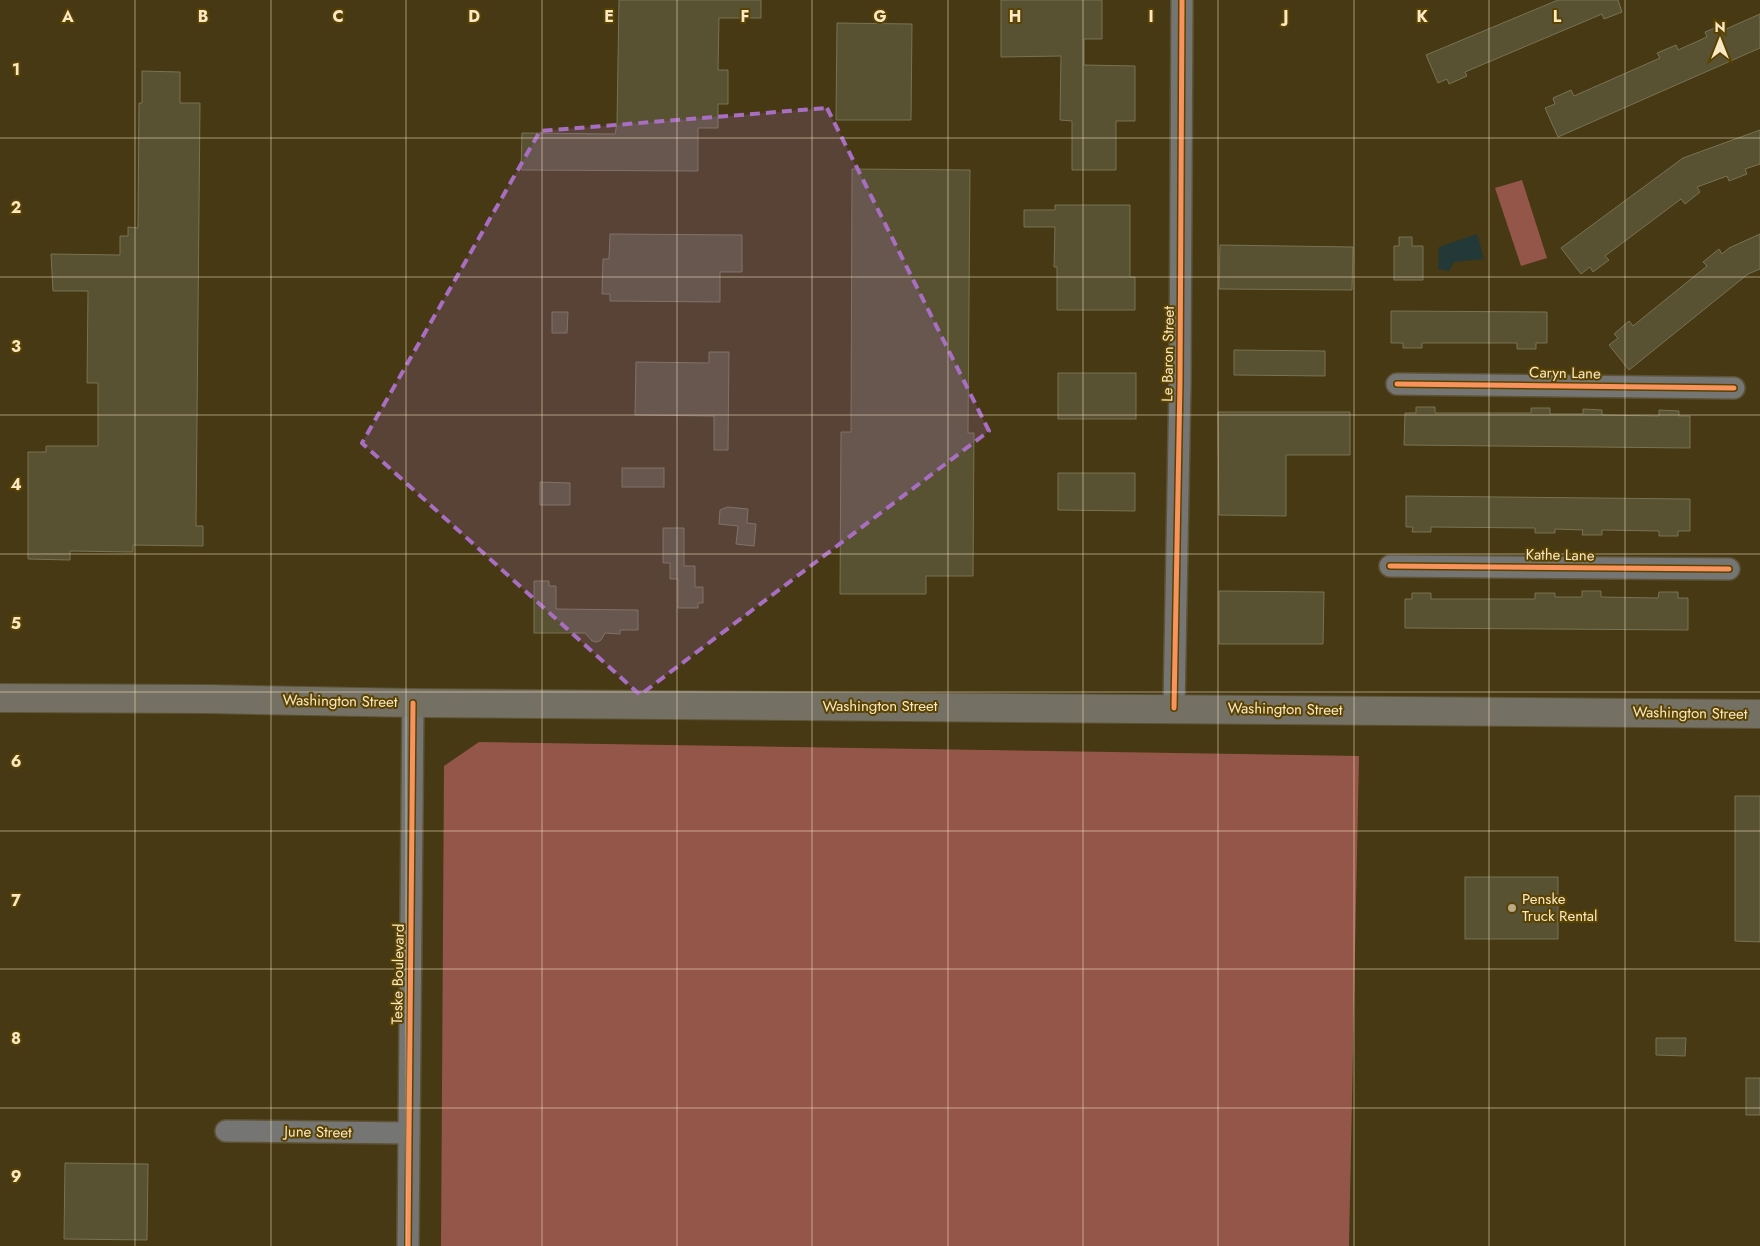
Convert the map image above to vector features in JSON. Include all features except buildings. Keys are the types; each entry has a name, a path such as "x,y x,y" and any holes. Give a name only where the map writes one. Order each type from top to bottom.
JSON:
{"main road":[{"name":"Washington Street","path":"0,698 1760,714"}],"street":[{"name":"Le Baron Street","path":"1174,708 1180,382 1182,0"},
{"name":"Caryn Lane","path":"1396,384 1734,388"},
{"name":"Kathe Lane","path":"1390,566 1729,569"},
{"name":"Teske Boulevard","path":"408,1246 413,702"},
{"name":"June Street","path":"226,1131 409,1133"}],"highlighted area":[{"path":"827,108 989,431 640,695 362,443 540,131"}],"shaded area":[{"path":"1522,180 1547,258 1521,266 1495,188"},
{"path":"479,742 1359,756 1349,1246 441,1246 444,766"}],"water":[{"path":"1477,234 1484,259 1454,262 1449,271 1438,269 1439,247"}],"cycle path":[{"path":"1174,708 1180,382 1182,0"},
{"path":"1397,384 1734,388"},
{"path":"1390,566 1729,569"},
{"path":"408,1246 413,703"}],"place":[{"name":"Penske Truck Rental","path":"1512,908"}]}
